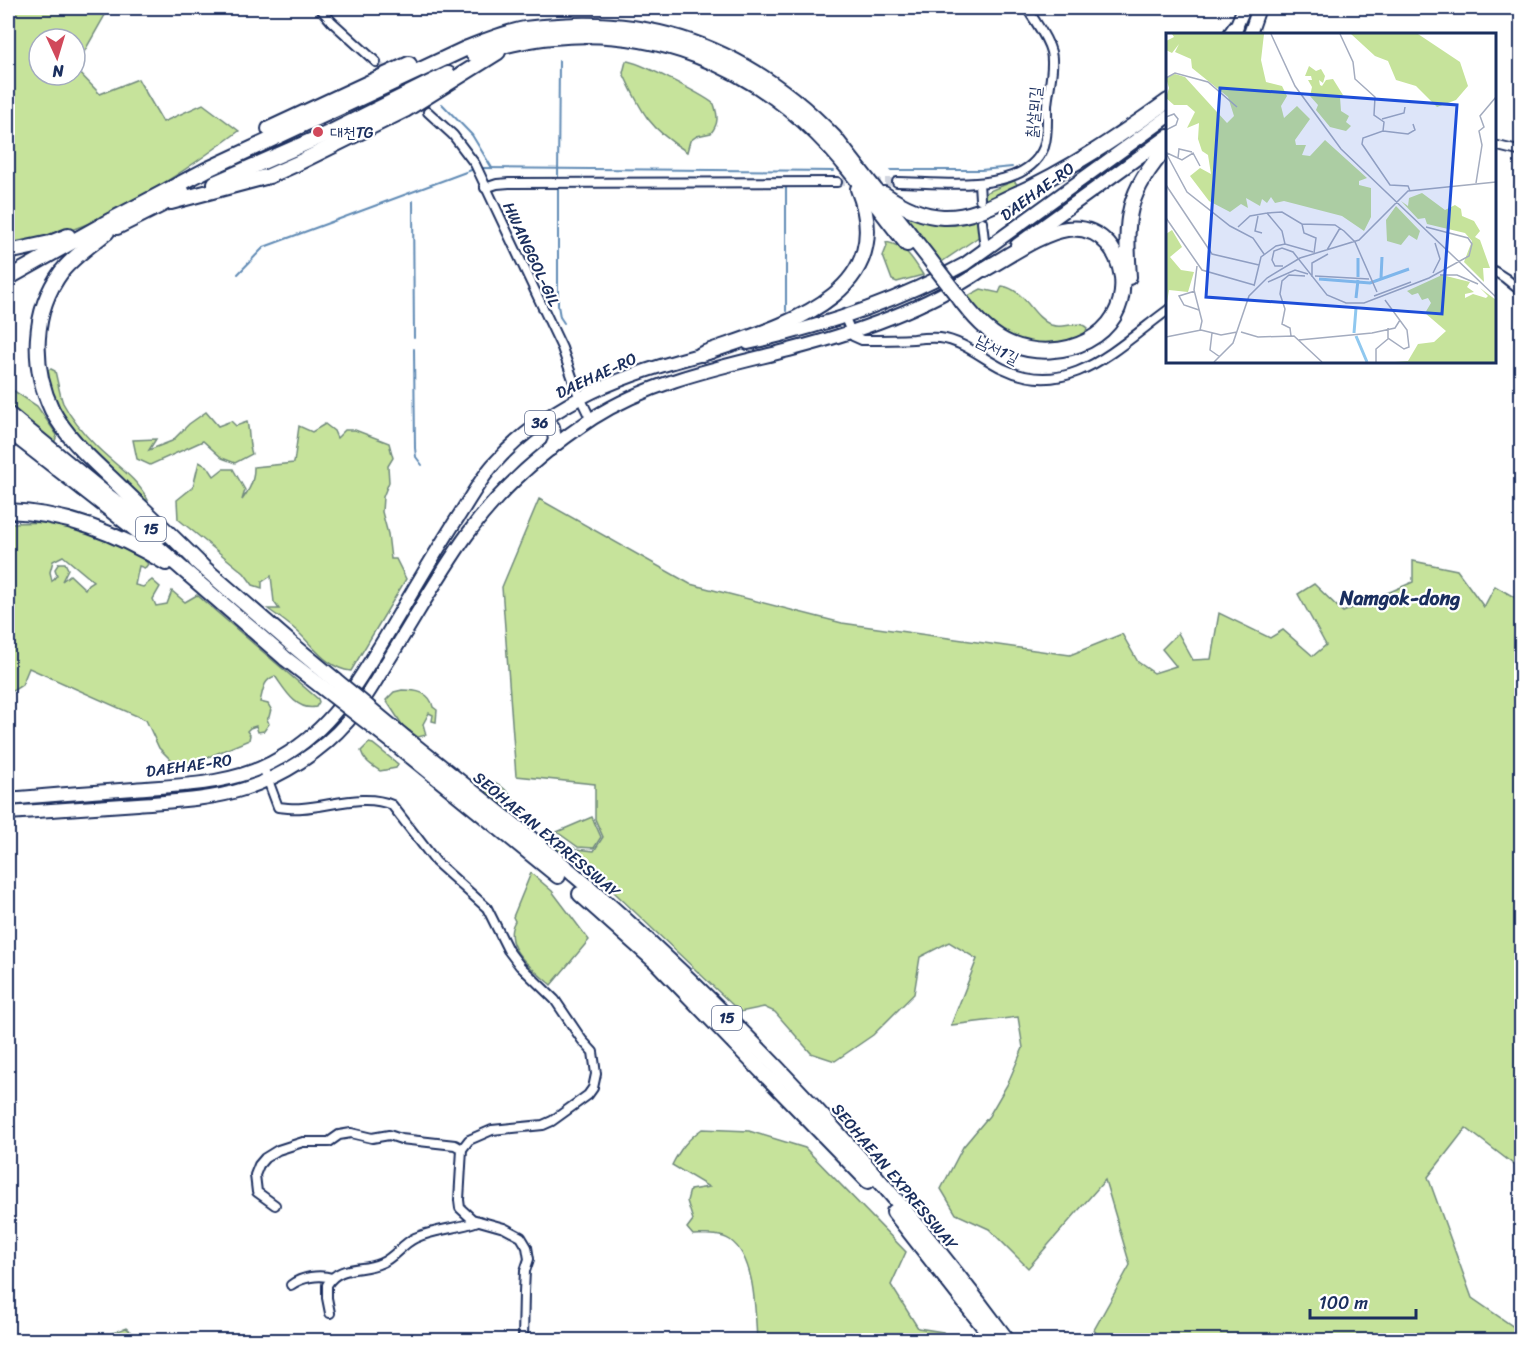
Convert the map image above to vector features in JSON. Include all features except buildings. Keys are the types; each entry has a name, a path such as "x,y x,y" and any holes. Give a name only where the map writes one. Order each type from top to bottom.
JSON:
{"highway":[{"path":"1233,32 1244,8"},
{"path":"1250,33 1259,8"},
{"path":"8,287 171,188 410,73 465,49 558,26 621,26 664,33 720,53 758,74 800,104 834,137 871,182 974,327 1008,349 1026,355 1044,357 1064,355 1082,350 1103,339 1119,320 1128,299 1126,231 1131,203 1143,177 1166,147"},
{"path":"163,204 202,180 383,94 510,38 602,36 661,44 712,61 747,78 774,96 818,135 927,262"},
{"path":"8,278 105,228 163,204 269,176 296,164 405,110 510,38"},
{"path":"871,182 897,202 924,214 944,217 968,214 1024,191 1079,162 1166,102"},
{"name":"DAEHAE-RO","path":"8,799 194,784 233,778 285,756 316,734 337,711 481,482 501,456 541,423 580,397 630,375 702,354 845,318 932,282 965,264 1166,118"},
{"name":"DAEHAE-RO","path":"8,813 198,799 232,793 268,780 290,768 322,746 347,722 369,693 468,533 489,507 550,450 591,420 641,394 701,371 795,349 850,332 910,309 962,283 985,268 1166,137"},
{"path":"702,354 797,317 827,301 844,287 863,260 867,238 866,213 853,176"},
{"path":"8,252 105,228"},
{"path":"105,228 63,270 45,301 38,333 40,372 45,392 53,411 74,440 201,565"},
{"path":"960,305 985,328 1004,340 1031,350 1050,351 1069,348 1095,337 1113,318 1121,297 1121,272 1112,250 1095,233 1081,229 1066,229 1049,234 985,268"},
{"path":"630,375 629,387 641,394"},
{"name":"SEOHAEAN EXPRESSWAY","path":"8,414 104,493 201,565 401,742 579,893 655,961 878,1192 994,1341"},
{"path":"541,423 549,423 553,426 555,440 550,450"},
{"name":"SEOHAEAN EXPRESSWAY","path":"8,430 148,540 286,659 401,742 618,914 723,1013 814,1106 926,1236 1006,1341"},
{"path":"8,511 31,511 82,523 114,535 192,579"}],"street":[{"path":"320,8 376,62"},
{"name":"칡살뫼길","path":"897,182 979,183 1001,180 1014,176 1028,167 1044,148 1052,55 1041,30 1027,8"},
{"name":"HWANGGOL-GIL","path":"428,112 453,135 475,164 562,348 591,420"},
{"path":"1496,146 1521,152"},
{"path":"485,188 509,183 837,182"},
{"path":"979,183 980,200"},
{"path":"981,222 985,249"},
{"path":"1496,272 1521,292"},
{"name":"남서1길","path":"850,332 862,340 941,338 1015,373 1048,379 1084,370 1166,311"},
{"path":"845,318 850,332"},
{"path":"263,767 278,807 300,808 368,800 381,800 392,805 436,861 488,908 508,950 520,966 555,1000 582,1040 593,1052 596,1074 593,1088 588,1095 543,1125 492,1130 469,1140 462,1149 460,1208 465,1214 478,1221 504,1228 522,1237 527,1247 529,1259 525,1271 523,1341"},
{"path":"275,1205 257,1192 255,1175 259,1165 278,1150 303,1142 329,1142 351,1133 372,1138 388,1135 418,1142 455,1145 462,1149"},
{"path":"330,1313 327,1285 333,1278 348,1269 385,1262 413,1239 478,1221"},
{"path":"291,1286 299,1280 314,1276 324,1275 333,1278"}],"green space":[{"path":"8,8 109,8 87,47 87,27 27,27 27,87 87,87 87,80 100,94 138,79 163,122 203,104 239,131 166,182 127,205 87,224 48,238 8,248"},
{"path":"626,61 643,66 670,79 714,104 717,119 711,133 697,136 690,141 687,152 663,135 641,109 623,73"},
{"path":"1014,181 1018,185 1017,188 983,205 982,199 987,192"},
{"path":"909,214 978,217 980,236 940,263 907,221 906,216"},
{"path":"886,242 904,250 923,275 897,282 892,280 883,256 887,246"},
{"path":"1002,286 1017,292 1044,321 1051,325 1083,325 1087,328 1084,338 1059,343 1033,343 998,330 984,319 966,297 981,289 999,293"},
{"path":"47,370 55,371 63,403 74,420 97,447 131,478 148,500 142,500 72,432 50,394"},
{"path":"8,387 37,406 57,435 55,441 51,441 8,404"},
{"path":"206,412 218,426 231,421 236,426 247,422 252,454 235,463 222,458 203,441 150,465 137,459 133,440 156,439 149,450 172,441 189,424"},
{"path":"325,424 334,431 337,438 345,430 355,430 389,443 393,458 388,466 389,482 383,497 382,512 391,559 396,559 406,579 351,671 328,662 298,632 268,609 279,609 274,602 271,576 262,582 262,588 253,585 244,573 178,519 177,500 193,487 199,462 208,467 214,476 223,469 233,469 245,490 242,500 251,485 254,467 294,463 299,426 312,432"},
{"path":"539,499 690,584 842,623 1070,655 1122,634 1138,662 1154,673 1176,666 1162,649 1178,633 1193,660 1211,659 1219,613 1270,638 1283,630 1313,656 1326,645 1298,594 1314,584 1343,612 1413,582 1413,561 1457,570 1484,607 1495,586 1521,601 1521,1170 1466,1128 1428,1177 1472,1298 1521,1332 1521,1340 1101,1340 1094,1330 1130,1265 1105,1180 1028,1268 989,1229 956,1214 941,1189 963,1147 989,1116 1007,1085 1023,1048 1018,1017 951,1025 977,959 949,942 920,957 914,994 873,1035 835,1061 811,1053 775,1012 764,1007 740,1012 595,874 543,840 549,835 576,849 594,851 603,837 595,819 595,784 516,776 502,587"},
{"path":"63,522 121,544 148,564 145,568 139,566 135,585 143,587 152,580 160,587 153,599 156,606 167,604 172,591 185,602 197,595 319,702 316,707 297,703 275,676 264,686 260,702 268,704 271,709 267,719 269,724 264,731 258,732 256,726 250,728 247,731 250,735 249,740 187,766 174,763 159,748 146,720 29,668 22,685 8,694 8,523","holes":["63,556 93,581 85,589 70,575 62,581 68,569 65,563 59,563 55,569 57,575 52,581 50,572 53,561"]},
{"path":"417,691 426,695 437,710 436,722 432,721 433,715 429,713 423,724 426,735 418,737 403,726 386,700 394,692"},
{"path":"369,743 398,764 396,768 380,771 368,762 361,751"},
{"path":"494,782 509,794 525,823 488,796 486,786"},
{"path":"592,817 601,837 594,848 578,847 557,832"},
{"path":"531,873 552,891 589,940 551,985 521,957 512,940 515,921 513,917"},
{"path":"702,1129 749,1131 805,1148 906,1252 891,1285 918,1328 943,1332 948,1340 757,1340 752,1286 745,1259 739,1248 722,1236 693,1235 687,1228 693,1220 687,1201 690,1190 709,1187 672,1165 685,1145"},
{"path":"126,1328 141,1340 94,1340"}],"waterway":[{"path":"558,177 559,61"},
{"path":"442,104 472,135 492,168"},
{"path":"891,170 981,170 1012,167"},
{"path":"479,168 833,171"},
{"path":"238,274 264,247 474,169"},
{"path":"786,188 786,311"},
{"path":"558,189 558,305 560,317 564,323"},
{"path":"413,201 414,338"},
{"path":"414,349 415,448 416,457 422,465"}],"tunnel":[{"path":"376,62 428,112"},
{"path":"837,182 897,182"}],"place":[{"name":"대천TG","path":"318,132"}],"district":[{"name":"Namgok-dong","path":"1400,598"}]}
